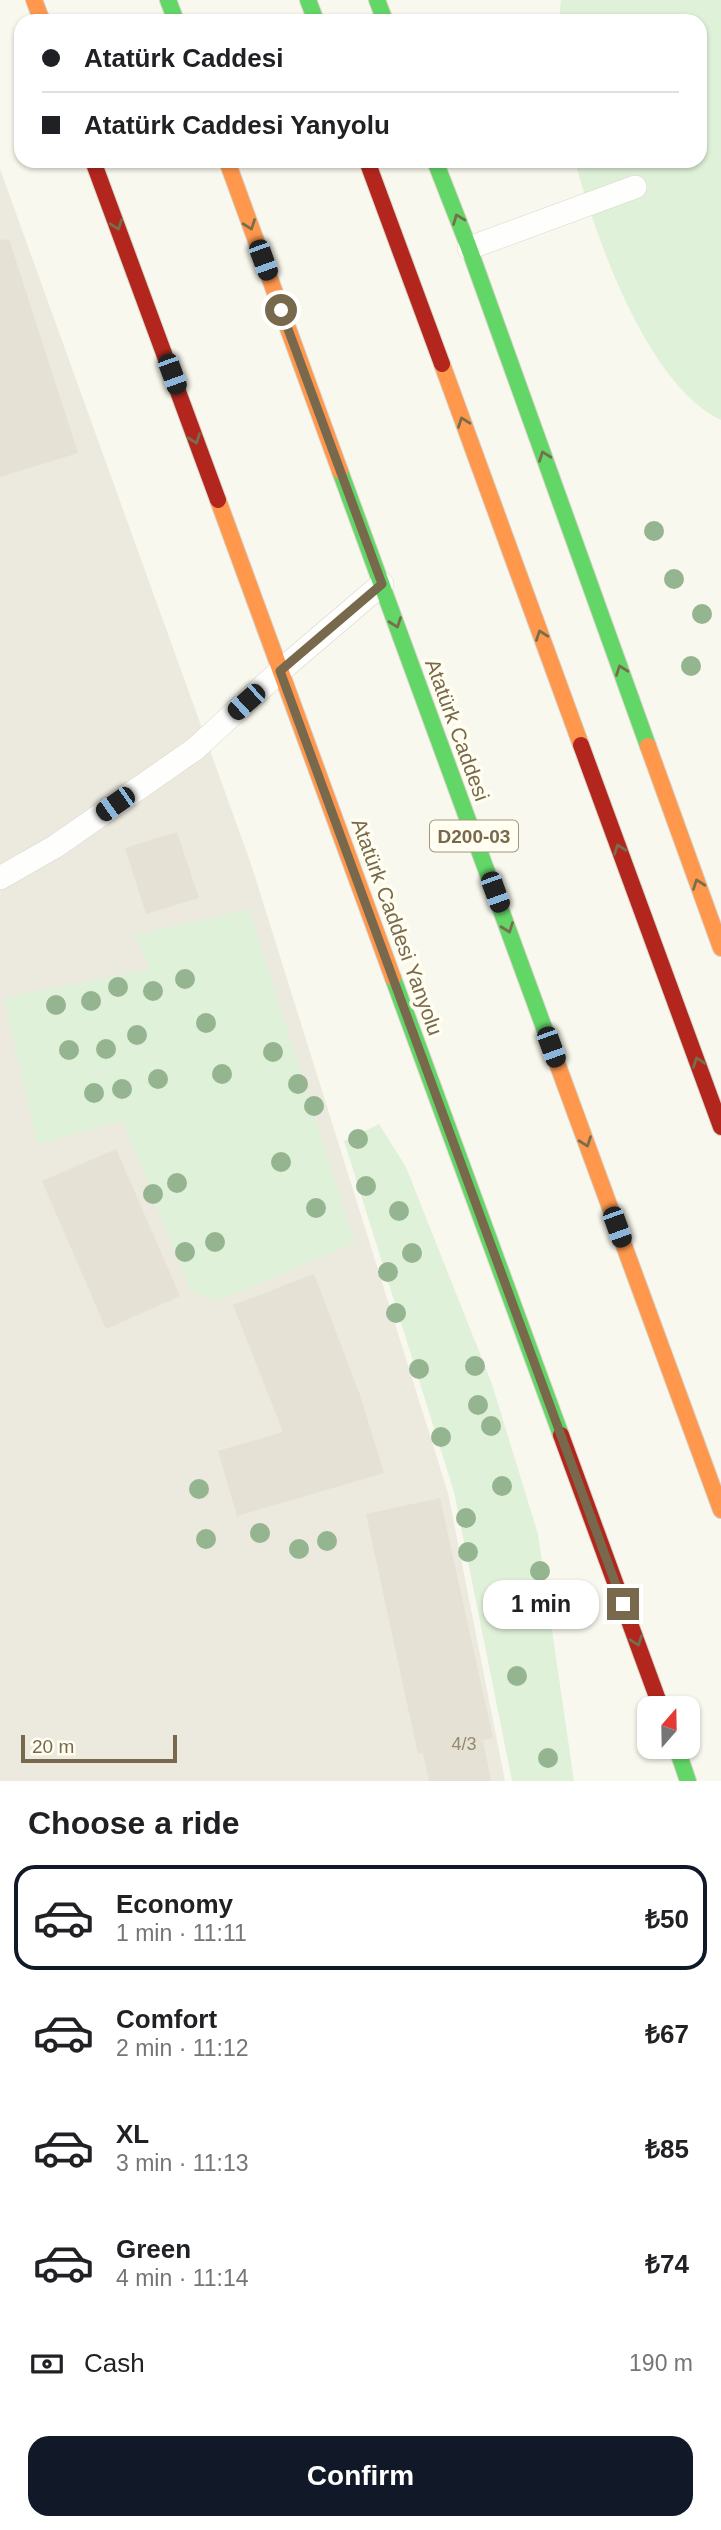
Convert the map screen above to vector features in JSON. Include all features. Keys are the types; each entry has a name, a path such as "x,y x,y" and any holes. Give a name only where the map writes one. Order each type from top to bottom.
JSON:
{"main road":[{"name":"Atatürk Caddesi Yanyolu","path":"96,168 658,1696"},
{"name":"Atatürk Caddesi","path":"230,168 721,1510"},
{"path":"370,168 721,1126"},
{"path":"438,168 721,948"},
{"path":"680,1759 688,1781"}],"lane":[{"path":"469,248 635,187"},
{"path":"0,878 55,846 195,749 280,671 382,584"}],"shaded area":[{"path":"0,169 251,864 448,1493 505,1781 0,1781"}],"green space":[{"path":"561,0 721,0 721,420 694,402 670,375 648,342 610,267 577,168 707,168 707,14 560,14"},
{"path":"249,909 355,1243 218,1301 190,1290 123,1121 37,1144 4,998 150,969 134,935"},
{"path":"379,1124 406,1167 492,1384 538,1534 574,1781 512,1781 454,1492 344,1141"}],"building":[{"path":"9,239 78,453 0,477 0,240"},
{"path":"177,832 199,898 146,914 125,848"},
{"path":"116,1149 180,1296 106,1329 42,1181"},
{"path":"314,1274 360,1395 384,1473 237,1516 218,1451 283,1432 233,1305"},
{"path":"440,1498 493,1738 483,1740 491,1781 429,1781 423,1753 418,1754 366,1514"}],"traffic: fast":[{"path":"168,0 173,14"},
{"path":"308,0 313,14"},
{"path":"377,0 382,14"},
{"path":"438,168 648,746"},
{"path":"340,471 557,1063"},
{"path":"393,978 561,1435"},
{"path":"680,1759 688,1781"}],"traffic: slow":[{"path":"34,0 39,14"},
{"path":"230,168 340,471"},
{"path":"442,364 581,745"},
{"path":"218,500 393,978"},
{"path":"648,746 721,948"},
{"path":"557,1063 721,1510"}],"traffic: jam":[{"path":"96,168 218,500"},
{"path":"370,168 442,364"},
{"path":"581,745 721,1127"},
{"path":"561,1435 657,1696"}],"route":[{"path":"281,310 382,584 280,671 623,1604"}]}
